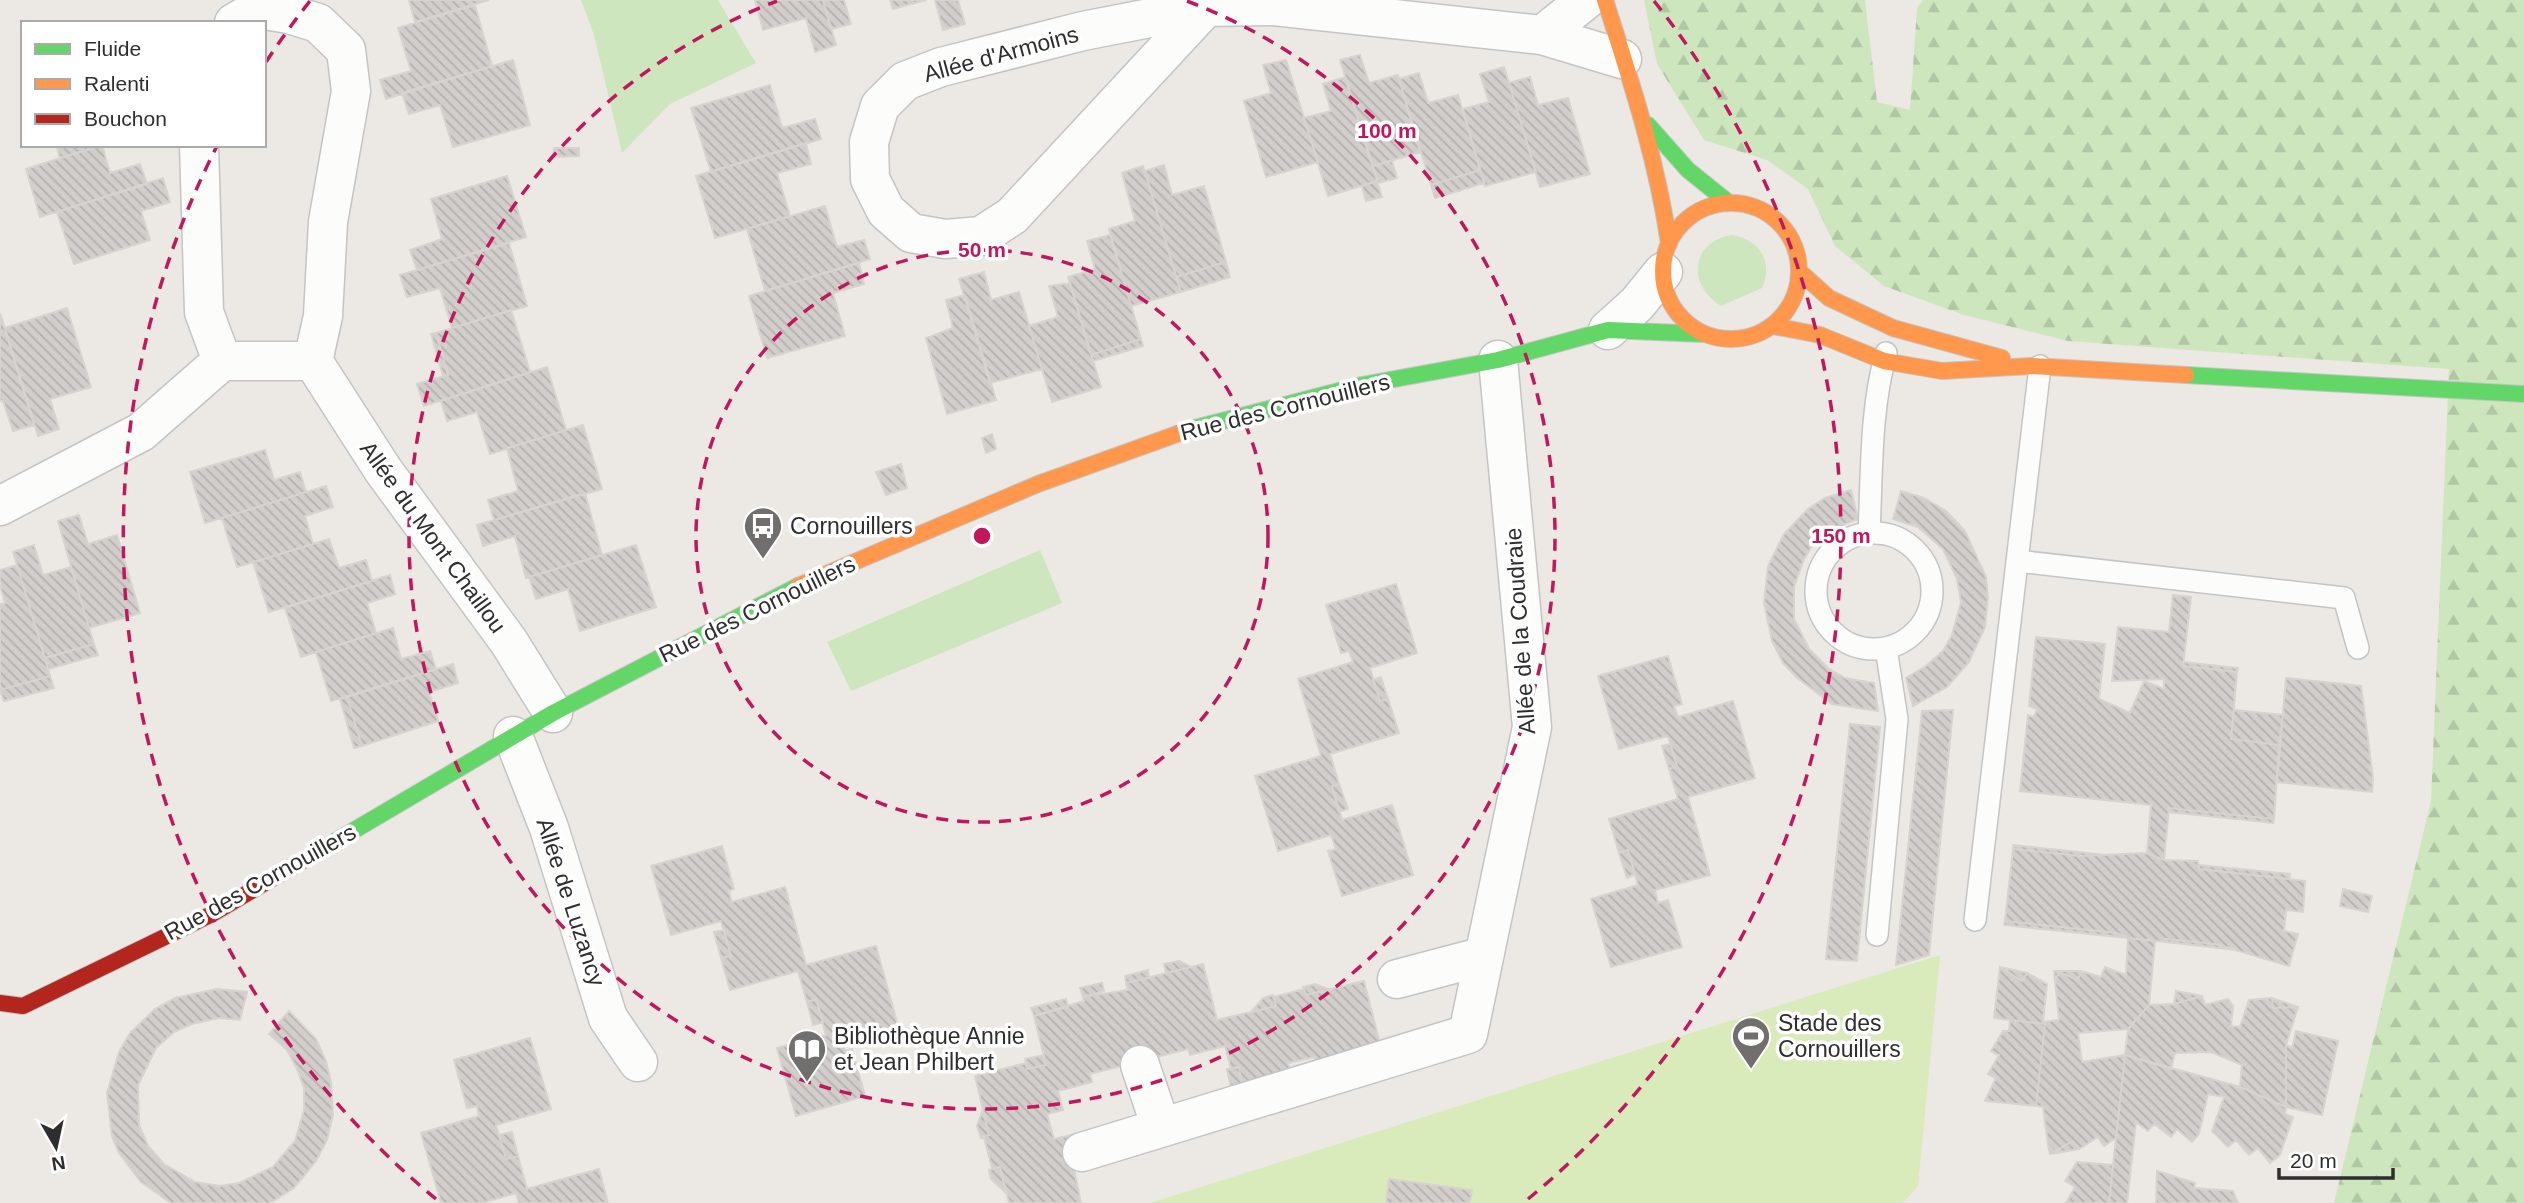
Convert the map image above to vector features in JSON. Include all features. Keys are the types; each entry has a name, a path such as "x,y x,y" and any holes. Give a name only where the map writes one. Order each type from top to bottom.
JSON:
{"street":[{"path":"1542,36 1586,0"},
{"path":"1605,0 1644,121 1663,201 1666,291 1674,309 1703,334 1739,339 1757,335 1773,326 1788,311 1797,293 1800,272 1797,251 1787,231 1771,215 1751,206 1729,203 1710,206 1693,215 1679,227 1666,258"},
{"name":"Allée d'Armoins","path":"1206,7 1012,216 982,236 945,239 911,233 886,211 870,179 869,142 880,106 905,81 941,67 1083,31 1206,7 1274,6 1542,36 1622,59"},
{"path":"0,506 141,432 222,361 313,361 323,316 328,222 351,91 346,50 318,23 289,14 258,9 237,21"},
{"path":"1644,121 1688,170 1729,203"},
{"path":"199,147 204,312 222,361"},
{"name":"Rue des Cornouillers","path":"1608,330 1637,304 1666,258"},
{"path":"1800,272 1829,298 1892,328 2036,366"},
{"path":"1773,326 1819,335 1884,361 1942,371 2036,366 2524,394"},
{"name":"Rue des Cornouillers","path":"0,1003 23,1006 212,914 553,713 805,581 1038,484 1188,430 1362,385 1499,360 1608,330 1703,334"},
{"name":"Allée de la Coudraie","path":"1161,1127 1468,1034 1532,727 1499,360"},
{"name":"Allée du Mont Chaillou","path":"313,361 383,470 509,642 553,713"},
{"name":"Allée de Luzancy","path":"513,736 549,828 608,1018 638,1062"},
{"path":"1397,979 1484,956"},
{"path":"1082,1152 1161,1127 1140,1065"}],"lane":[{"path":"1869,532 1873,437 1884,361 1892,328"},
{"path":"1975,920 2018,561 2036,366"},
{"path":"1869,532 1885,533 1914,548 1930,575 1931,598 1924,621 1901,643 1886,648 1870,649 1840,639 1820,615 1815,599 1819,568 1828,554 1839,543 1869,532"},
{"path":"2018,561 2344,598 2358,648"},
{"path":"1877,935 1897,719 1886,648"}],"green space":[{"path":"581,0 718,0 756,63 670,104 622,153 594,35"},
{"path":"1644,0 1865,0 1877,102 1910,110 1917,8 1923,0 2524,0 2524,1203 2334,1203 2431,801 2449,369 2068,341 1964,315 1884,286 1835,246 1808,189 1767,160 1704,140 1657,64"},
{"path":"1731,235 1749,241 1762,253 1765,260 1765,278 1762,288 1721,306 1702,287 1698,266 1707,247 1717,239"},
{"path":"1040,550 1062,603 851,691 827,642"},
{"name":"Stade des Cornouillers","path":"1940,955 1918,1186 1903,1203 1150,1203"}],"building":[{"path":"409,0 489,0 415,22"},
{"path":"755,0 823,0 836,45 815,52 806,18 763,30"},
{"path":"823,0 844,0 851,24 831,29"},
{"path":"890,0 926,0 893,9"},
{"path":"935,0 958,0 965,24 943,30"},
{"path":"475,5 492,66 386,99 380,80 411,71 398,28"},
{"path":"1360,55 1369,83 1398,75 1420,152 1373,166 1340,60"},
{"path":"513,60 530,125 453,147 440,105 409,114 402,93"},
{"path":"1286,60 1318,162 1266,177 1244,101 1271,93 1263,65"},
{"path":"1504,67 1536,172 1485,186 1463,109 1489,102 1480,74"},
{"path":"1419,73 1428,103 1458,95 1480,170 1431,185 1399,79"},
{"path":"1345,77 1377,181 1328,196 1304,118 1331,111 1323,84"},
{"path":"1530,77 1538,105 1568,98 1590,174 1540,187 1509,83"},
{"path":"770,85 782,128 815,119 821,139 711,172 691,108"},
{"path":"806,143 811,164 777,173 790,216 715,238 696,176"},
{"path":"57,147 96,147 60,158"},
{"path":"103,147 110,173 140,164 147,184 40,217 26,169"},
{"path":"554,148 579,148 579,156 553,157"},
{"path":"1392,161 1397,178 1378,183 1373,166"},
{"path":"1164,165 1172,195 1204,186 1226,262 1176,277 1145,171"},
{"path":"1143,166 1181,292 1131,306 1109,229 1135,221 1122,173"},
{"path":"1480,170 1484,183 1435,198 1431,185"},
{"path":"507,176 526,237 417,270 410,250 442,239 431,199"},
{"path":"163,178 170,202 141,211 150,240 74,264 57,212"},
{"path":"1377,181 1382,197 1366,201 1362,186"},
{"path":"825,206 837,247 864,240 870,259 765,291 747,229"},
{"path":"1110,235 1141,339 1091,355 1068,277 1095,269 1087,241"},
{"path":"509,243 527,306 452,328 440,288 407,297 400,275"},
{"path":"1226,262 1230,277 1181,292 1176,277"},
{"path":"859,263 864,284 833,293 845,336 767,358 749,296"},
{"path":"984,272 991,300 1019,292 1042,369 990,383 959,279"},
{"path":"1070,283 1101,387 1052,402 1029,326 1058,317 1049,286"},
{"path":"965,295 996,400 947,414 926,338 953,328 946,300"},
{"path":"67,308 91,387 50,399 59,429 38,436 5,328"},
{"path":"511,310 530,372 424,406 417,384 448,375 436,333"},
{"path":"0,313 34,425 13,431 3,401 0,401"},
{"path":"436,333 448,375 443,376 431,334"},
{"path":"1141,339 1143,346 1093,361 1091,355"},
{"path":"547,367 566,430 490,454 477,412 447,421 441,401"},
{"path":"583,425 602,489 494,520 488,500 518,491 507,448"},
{"path":"992,434 996,449 986,453 982,438"},
{"path":"265,450 274,480 300,472 306,492 205,523 190,472"},
{"path":"901,464 907,488 886,495 876,472"},
{"path":"326,486 333,507 305,516 313,544 237,567 222,518"},
{"path":"1851,490 1858,519 1830,530 1812,546 1794,587 1794,619 1809,649 1828,668 1845,678 1874,683 1878,711 1832,704 1796,677 1783,663 1772,641 1764,603 1768,566 1784,534 1808,509 1825,498"},
{"path":"1901,491 1924,498 1946,511 1965,531 1986,577 1988,597 1985,627 1969,662 1947,687 1913,706 1906,678 1943,651 1952,635 1961,602 1957,579 1943,549 1918,527 1893,519"},
{"path":"585,493 602,555 526,578 515,536 483,546 477,525"},
{"path":"79,515 88,544 117,535 140,613 89,628 58,521"},
{"path":"329,539 339,568 366,560 372,581 269,612 253,562"},
{"path":"34,545 43,575 71,567 94,644 45,658 13,552"},
{"path":"636,545 656,607 580,631 568,589 536,599 529,577"},
{"path":"17,565 50,676 0,690 0,604 5,603 0,585 0,570"},
{"path":"390,575 395,594 367,603 376,633 301,657 285,608"},
{"path":"1396,584 1417,653 1370,668 1380,701 1388,699 1399,733 1330,754 1339,784 1332,786 1342,820 1392,805 1413,875 1342,896 1328,851 1336,849 1331,835 1278,851 1255,776 1321,756 1298,679 1353,662 1349,651 1341,653 1326,605"},
{"path":"2173,595 2191,597 2183,666 2237,672 2231,739 2279,745 2274,819 2169,808 2164,860 2147,853 2151,805 2020,791 2028,715 2034,717 2037,709 2029,706 2036,637 2105,644 2099,699 2130,713 2144,681 2164,689 2164,679 2112,681 2118,627 2169,632"},
{"path":"393,628 401,659 430,651 436,669 331,701 316,652"},
{"path":"94,644 98,655 48,669 45,658"},
{"path":"1668,656 1682,704 1674,706 1678,717 1733,701 1755,778 1688,797 1710,875 1655,890 1658,903 1668,900 1682,947 1611,967 1591,899 1638,885 1628,850 1619,853 1609,819 1678,799 1669,769 1677,766 1668,736 1619,749 1598,676"},
{"path":"2184,662 2238,668 2237,672 2183,666"},
{"path":"453,664 458,683 429,692 438,721 362,746 347,697"},
{"path":"50,676 54,688 4,701 0,690"},
{"path":"1381,677 1388,699 1380,701 1373,680"},
{"path":"2286,678 2361,686 2373,778 2372,792 2277,782"},
{"path":"347,697 362,746 354,748 340,699"},
{"path":"1953,710 1929,955 1896,965 1922,711"},
{"path":"2234,710 2283,715 2279,745 2231,739"},
{"path":"1850,724 1880,727 1857,961 1826,959"},
{"path":"1670,744 1677,766 1669,769 1662,746"},
{"path":"1339,784 1348,809 1339,812 1332,786"},
{"path":"2169,808 2274,819 2273,823 2169,812"},
{"path":"2013,845 2105,855 2081,856 2013,849"},
{"path":"722,846 734,889 729,891 732,902 785,887 806,965 876,946 898,1026 842,1041 845,1051 852,1049 865,1096 796,1116 777,1048 826,1035 816,999 807,1002 798,971 730,990 721,958 731,956 721,921 671,935 651,866"},
{"path":"2013,849 2081,856 2147,853 2164,860 2198,861 2199,869 2305,881 2303,912 2286,910 2284,931 2298,934 2289,966 2215,944 2128,938 2117,933 2005,921"},
{"path":"1628,850 1635,874 1627,878 1619,853"},
{"path":"2199,865 2290,874 2289,879 2199,869"},
{"path":"2343,889 2372,896 2368,912 2340,906"},
{"path":"2005,921 2117,933 2128,938 2004,925"},
{"path":"724,930 731,956 721,958 714,932"},
{"path":"2128,938 2155,941 2149,1005 2128,1029 2078,1033 2082,1062 2125,1055 2116,1138 2104,1146 2098,1137 2079,1149 2073,1141 2054,1152 2048,1145 2043,1107 2036,1106 2045,1024 1994,1018 2000,967 2022,981 2027,973 2047,984 2043,1022 2059,1020 2055,981 2059,972 2078,980 2081,971 2101,977 2105,967 2126,975"},
{"path":"2166,939 2215,944 2237,950 2166,942"},
{"path":"1179,961 1191,967 1166,973 1164,964"},
{"path":"1203,964 1217,1020 1276,1006 1274,997 1304,989 1306,995 1364,981 1381,1048 1319,1076 1315,1057 1288,1063 1291,1074 1242,1086 1239,1067 1231,1069 1225,1046 1190,1055 1188,1049 1090,1074 1092,1082 1058,1091 1063,1110 1047,1114 1054,1139 1075,1134 1081,1157 1072,1160 1081,1203 1009,1203 1000,1167 992,1168 984,1137 989,1135 975,1076 1026,1063 1027,1069 1046,1065 1034,1016 1084,1001 1083,997 1128,990 1126,983"},
{"path":"2000,967 2027,973 2022,981"},
{"path":"1148,970 1149,978 1126,983 1125,976"},
{"path":"2054,971 2081,971 2078,980 2059,972 2055,981"},
{"path":"1102,983 1104,991 1083,997 1080,988"},
{"path":"1315,984 1330,990 1306,995 1303,987"},
{"path":"217,989 247,992 240,1020 219,1018 192,1024 174,1032 156,1048 138,1085 139,1125 148,1146 164,1164 195,1182 220,1186 239,1183 273,1167 295,1141 304,1110 304,1088 297,1069 287,1050 269,1034 289,1011 316,1039 326,1061 331,1082 333,1115 327,1140 316,1161 294,1188 270,1203 171,1203 141,1182 119,1153 112,1136 107,1093 119,1052 130,1033 155,1009 175,998"},
{"path":"2176,991 2202,996 2174,1004"},
{"path":"1273,995 1276,1006 1250,1013 1263,998"},
{"path":"2202,996 2205,1005 2228,999 2233,1006 2231,1026 2240,1027 2249,1000 2272,998 2273,1008 2298,1007 2286,1045 2286,1107 2240,1087 2242,1065 2211,1052 2175,1053 2171,1069 2125,1055 2128,1029 2149,1005 2174,1004"},
{"path":"2272,998 2298,1007 2273,1008"},
{"path":"816,999 823,1022 813,1025 807,1002"},
{"path":"1066,999 1068,1007 1034,1016 1031,1008"},
{"path":"2010,1020 2045,1024 2036,1106 1985,1101 1996,1078 1988,1074 1999,1055 1991,1051 2003,1031 2009,1031"},
{"path":"2296,1031 2338,1041 2322,1115 2286,1107 2286,1045 2292,1048"},
{"path":"530,1038 551,1109 496,1125 506,1159 518,1156 527,1189 599,1169 608,1203 519,1203 516,1193 482,1203 441,1203 421,1133 479,1116 477,1106 467,1108 454,1060"},
{"path":"1044,1055 1046,1065 1027,1069 1025,1059"},
{"path":"2125,1055 2240,1087 2286,1107 2285,1114 2293,1117 2280,1155 2270,1163 2258,1148 2249,1155 2236,1140 2228,1147 2212,1131 2224,1097 2208,1094 2199,1134 2192,1142 2177,1129 2171,1137 2154,1124 2148,1131 2136,1122 2127,1203 2109,1203"},
{"path":"1239,1067 1242,1086 1231,1088 1227,1069"},
{"path":"983,1109 989,1135 981,1138 977,1126"},
{"path":"512,1132 518,1156 506,1159 499,1135"},
{"path":"2073,1141 2079,1149 2050,1154 2048,1145 2054,1152"},
{"path":"2077,1162 2113,1165 2109,1203 2066,1203 2075,1187 2065,1181"},
{"path":"1000,1167 1006,1193 991,1179 989,1170"},
{"path":"2157,1171 2195,1183 2194,1188 2233,1191 2238,1203 2156,1203"},
{"path":"1389,1179 1472,1190 1470,1203 1386,1203"}],"traffic: fast":[{"path":"1648,125 1688,170 1729,203"},
{"path":"1191,429 1362,385 1498,360 1608,330 1703,334"},
{"path":"2186,375 2524,394"},
{"path":"319,851 553,713 798,586"}],"traffic: slow":[{"path":"1605,0 1650,151 1669,244"},
{"path":"1731,203 1757,208 1779,223 1794,245 1799,271 1794,297 1779,319 1757,334 1731,339 1705,334 1683,319 1668,297 1663,271 1668,245 1683,223 1705,208 1731,203"},
{"path":"1800,272 1829,298 1893,328 2002,358"},
{"path":"1773,326 1820,335 1884,361 1942,371 2031,366 2186,375"},
{"path":"798,586 1038,484 1191,429"}],"traffic: jam":[{"path":"0,1003 23,1006 212,914 319,851"}],"place":[{"name":"Cornouillers","path":"763,560"},
{"name":"Stade des Cornouillers","path":"1751,1070"},
{"name":"Bibliothèque Annie et Jean Philbert","path":"807,1083"}]}
